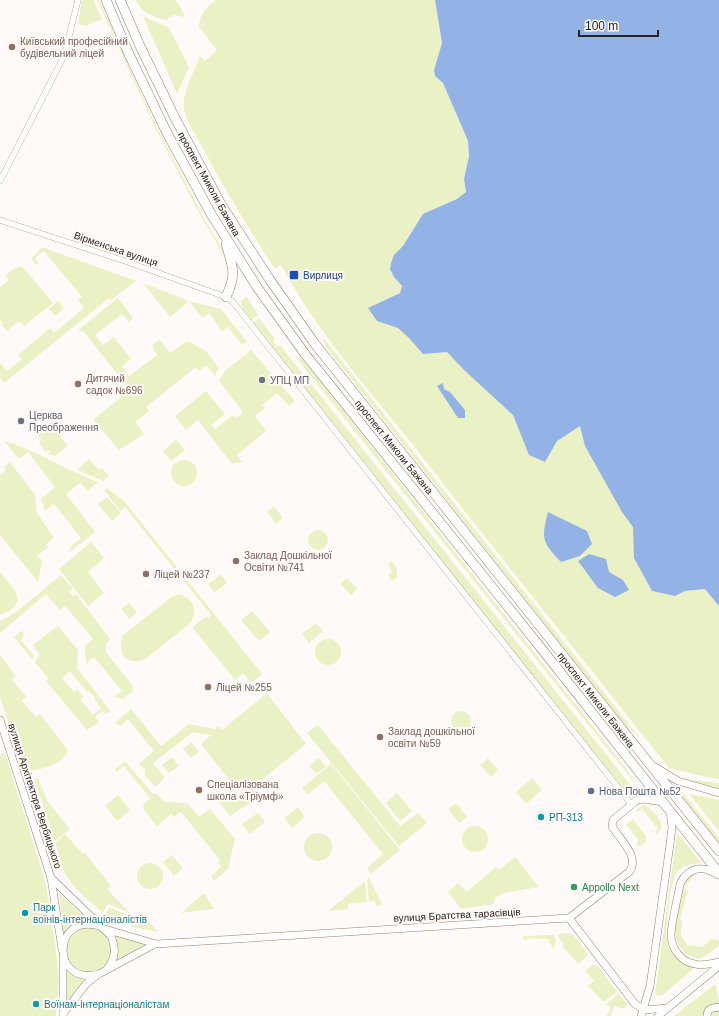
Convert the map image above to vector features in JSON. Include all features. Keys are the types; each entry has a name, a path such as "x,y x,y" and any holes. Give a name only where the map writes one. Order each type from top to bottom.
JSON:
{"highway":[{"name":"проспект Миколи Бажана","path":"106,0 128,52 167,133 222,233 257,287 305,354 719,874"},
{"name":"проспект Миколи Бажана","path":"120,0 140,46 186,140 222,206 270,280 315,344 719,852"},
{"path":"222,233 234,271 233,280 226,297"}],"street":[{"path":"0,181 61,62 66,49 78,0"},
{"name":"Вірменська вулиця","path":"0,220 226,297"},
{"path":"226,297 233,302 632,805"},
{"name":"вулиця Архітектора Вербицького","path":"0,720 51,878 62,952 63,1015"},
{"path":"648,762 666,775 678,781 719,793"},
{"path":"643,1013 569,918 629,872 632,868 633,859 612,826 613,820 637,800 644,799 663,802"},
{"path":"643,1013 650,986 671,835 672,826 670,811"},
{"path":"719,874 701,869 693,870 684,878 680,884 671,934 673,946 676,952 687,962 694,964 709,964 719,962"},
{"name":"вулиця Архітектора Вербицького","path":"51,878 111,936 114,942 115,950 114,958 111,964 86,984 63,1015"},
{"name":"вулиця Братства тарасівців","path":"102,927 155,944 569,918"},
{"path":"102,927 86,924 74,928 65,939 62,952 68,965 79,974 85,976 102,972"},
{"name":"вулиця Братства тарасівців","path":"102,972 155,944"},
{"path":"658,1016 719,966"},
{"path":"707,1016 707,1012 711,1008 719,1007"},
{"path":"643,1013 668,1008"}],"green space":[{"path":"82,0 93,0 102,19 86,26 78,24"},
{"path":"97,0 99,0 154,122 205,220 223,250 225,258 197,209 153,123"},
{"path":"136,0 174,0 179,4 185,17 172,15 170,18 168,17 168,21 153,16 145,12"},
{"path":"217,0 435,0 442,43 434,70 435,76 443,83 468,141 469,156 464,179 466,192 426,329 557,441 570,430 580,425 679,594 685,591 705,589 714,600 719,601 719,779 669,768 327,337 295,290 281,265 275,269 227,191 190,126 185,113 185,96 200,56 205,61 217,50 199,27 202,15 206,8","holes":["405,244 404,295 368,308 400,293 402,286 393,275 391,263 393,258"]},
{"path":"143,16 169,28 189,67 177,94"},
{"path":"42,247 136,281 111,300 109,298 4,383 0,377 0,363 7,371 22,359 18,355 50,328 54,333 84,308 78,300 82,297 44,251 35,258 39,263 36,265 31,259"},
{"path":"22,266 53,303 24,326 19,321 7,331 2,325 3,323 0,319 0,287 9,280 5,275"},
{"path":"143,283 189,301 170,317"},
{"path":"247,297 258,315 250,321 243,312 241,301"},
{"path":"118,298 133,318 129,322 122,314 95,335 103,345 114,337 131,359 122,366 129,376 157,355 152,345 160,340 170,353 186,342 190,342 207,352 219,368 215,376 206,365 199,371 196,367 146,407 149,411 135,422 144,434 119,450 93,420 130,390 84,332 78,330"},
{"path":"58,301 64,309 55,316 49,309"},
{"path":"189,301 221,309 247,342 242,345 228,327 222,331 209,313 202,318"},
{"path":"259,318 275,339 273,341 277,347 280,345 640,797 632,797 625,791 252,324"},
{"path":"323,339 639,737 623,723 326,347"},
{"path":"251,350 295,401 289,406 277,393 262,405 265,408 255,416 266,431 237,455 242,462 232,464 198,420 186,430 175,416 206,391 225,414 211,425 215,429 232,416 237,417 243,412 219,381 225,371"},
{"path":"295,355 303,360 625,767 637,786 299,361"},
{"path":"49,422 68,446 55,456 48,454 51,451 50,450 46,453 39,443 41,439 36,433"},
{"path":"176,440 185,450 171,461 163,451"},
{"path":"4,441 28,450 98,482 88,491 80,483 66,494 95,532 70,552 69,551 72,545 81,538 54,504 45,511 41,499 55,487 28,452 19,459"},
{"path":"89,459 99,470 102,468 109,476 103,481 77,470"},
{"path":"184,460 193,464 197,473 193,482 184,486 175,482 171,473 175,464"},
{"path":"10,462 35,495 37,513 54,538 46,544 48,547 37,556 42,561 38,582 0,535 0,475 6,470 4,467"},
{"path":"107,488 125,502 262,674 251,683 243,673 235,680 192,627 207,616 208,618 211,615 125,507 120,511 104,490"},
{"path":"107,497 121,513 112,521 98,504"},
{"path":"274,506 283,518 276,524 267,512"},
{"path":"318,530 325,533 328,540 325,547 318,550 311,547 308,540 311,533"},
{"path":"91,542 104,558 88,572 104,593 88,606 59,569"},
{"path":"391,561 397,570 397,577 392,581 388,575 392,571 388,564"},
{"path":"0,572 14,590 17,596 17,601 15,606 0,615"},
{"path":"61,575 73,589 67,594 70,592 73,596 76,594 110,639 106,644 106,652 132,685 133,691 123,699 114,697 122,691 94,657 86,664 85,646 93,639 65,606 60,610 46,594 0,633 0,621 15,613"},
{"path":"222,575 227,583 214,592 208,584"},
{"path":"347,578 357,589 351,595 340,584"},
{"path":"179,594 188,599 194,606 194,615 188,625 144,660 131,661 127,659 122,652 121,647 123,635 173,596"},
{"path":"129,603 137,612 129,619 121,609"},
{"path":"252,611 270,632 259,641 241,620"},
{"path":"316,623 323,631 309,643 302,634"},
{"path":"58,626 78,650 77,668 98,695 95,698 89,691 87,692 70,671 62,678 74,692 77,689 83,697 81,700 93,715 101,708 94,699 99,696 110,711 106,714 102,711 95,717 99,722 87,730 46,681 48,678 35,662 40,655 33,645"},
{"path":"22,630 24,635 21,640 34,656 32,659 14,637"},
{"path":"328,639 337,643 341,652 337,661 328,665 319,661 315,652 319,643"},
{"path":"0,655 15,675 12,680 26,696 22,701 36,717 40,714 67,749 66,754 58,762 38,770 27,771 23,766 0,697"},
{"path":"267,693 306,744 252,788 259,797 230,816 219,802 234,789 240,797 245,778 234,786 201,744 211,735 193,732 153,763 165,778 155,787 145,775 145,769 139,764 154,751 128,719 120,726 115,722 131,709 161,746 189,724 215,729 218,726 222,730"},
{"path":"461,711 468,714 471,721 468,728 461,731 454,728 451,721 454,714"},
{"path":"318,725 400,826 418,813 427,823 399,846 307,733"},
{"path":"191,742 199,752 191,758 183,749"},
{"name":"Парк воїнів-інтернаціоналістів","path":"1,753 5,753 46,884 59,978 56,1016 0,1016"},
{"path":"172,757 179,766 169,773 162,765"},
{"path":"319,758 326,767 316,774 309,766"},
{"path":"488,758 498,770 491,777 480,765"},
{"path":"125,761 153,794 156,793 164,802 187,803 199,817 210,809 235,839 228,869 214,881 211,876 221,867 218,862 220,860 181,812 174,817 171,814 157,826 144,810 143,805 150,798 124,766 116,772 115,770"},
{"path":"331,764 400,850 371,874 367,868 383,854 324,781 307,795 302,788"},
{"path":"34,778 38,779 48,802 70,829 55,841"},
{"path":"532,778 542,790 526,804 516,792"},
{"path":"692,781 719,783 719,790"},
{"path":"677,790 682,792 719,838 719,843"},
{"path":"397,793 412,811 400,821 386,803"},
{"path":"689,794 719,800 719,831"},
{"path":"118,795 130,810 117,821 105,806"},
{"path":"456,803 467,817 459,823 448,809"},
{"path":"645,805 656,814 661,822 660,830 657,834 655,832 658,829 642,809 638,812 636,810"},
{"path":"298,807 305,817 292,828 284,818"},
{"path":"258,813 265,822 250,834 242,824"},
{"path":"633,819 646,836 646,842 639,847 637,845 638,839 626,825"},
{"path":"475,826 485,829 488,839 485,849 475,852 465,849 462,839 465,829"},
{"path":"318,833 324,834 328,837 331,841 331,853 328,857 324,860 318,861 312,860 308,857 305,853 304,847 305,841 308,837 312,834"},
{"path":"677,833 701,863 683,867 675,876 668,910 666,933 668,945 674,955 682,963 693,969 664,994 658,996 655,994"},
{"path":"65,834 83,854 85,853 111,886 107,889 130,913 108,904 103,913 77,890 65,874 55,843"},
{"path":"172,855 183,868 174,876 163,862"},
{"path":"515,857 539,887 504,893 495,898 494,904 461,909 448,892 458,883 467,892 496,867 499,870"},
{"path":"150,863 159,867 163,876 159,885 150,889 141,885 137,876 141,867"},
{"path":"695,874 684,888 688,892 680,919 682,920 681,936 687,945 703,947 711,939 719,940 719,945 710,953 699,959 680,948 676,939 675,929 677,908 682,887 684,882 690,876"},
{"path":"369,878 382,904 381,905 376,906 375,901 369,902 367,879"},
{"path":"365,881 367,902 348,904 348,909 328,911"},
{"path":"59,893 87,920 73,925 63,936"},
{"path":"204,893 214,909 181,913"},
{"path":"109,907 149,922 158,932 133,927 106,914"},
{"path":"85,928 93,928 98,929 105,934 110,941 110,959 105,966 98,971 85,972 77,969 70,962 67,954 67,946 70,938 77,931"},
{"path":"569,933 574,936 587,953 587,956 578,964 563,947 563,943 558,937 559,934"},
{"path":"115,935 147,944 115,961 117,955 117,942"},
{"path":"553,935 556,942 553,949 548,939 530,938 524,941 523,936"},
{"path":"593,965 597,965 617,992 604,1002 588,986 594,981 585,971"},
{"path":"67,970 74,976 86,979 66,1004"},
{"path":"715,984 719,1000 719,1016 674,1016"},
{"path":"619,993 627,1004 625,1009 614,1006 611,1016 606,1016 610,1011 610,1007 606,1004"}],"water":[{"path":"435,0 719,0 719,606 705,589 685,591 675,596 652,591 634,558 633,527 622,512 585,446 580,426 557,441 545,462 529,455 513,415 464,370 447,352 423,354 398,328 377,321 368,308 400,293 402,286 394,277 390,269 391,263 394,255 403,246 423,214 457,199 466,192 464,179 469,156 468,141 443,83 435,76 434,70 442,43"},
{"path":"443,383 444,389 450,392 465,410 465,418 458,418 437,386"},
{"path":"548,512 587,531 592,544 580,556 561,562 550,550 544,534"},
{"path":"589,554 606,559 609,572 623,580 629,590 615,597 598,588 578,561"}],"place":[{"name":"Київський професійний будівельний ліцей","path":"12,47"},
{"name":"Вирлиця","path":"294,275"},
{"name":"УПЦ МП","path":"262,380"},
{"name":"Дитячий садок №696","path":"78,384"},
{"name":"Церква Преображення","path":"21,421"},
{"name":"Заклад Дошкільної Освіти №741","path":"236,561"},
{"name":"Ліцей №237","path":"146,574"},
{"name":"Ліцей №255","path":"208,687"},
{"name":"Заклад дошкільної освіти №59","path":"380,737"},
{"name":"Спеціалізована школа «Тріумф»","path":"199,790"},
{"name":"Нова Пошта №52","path":"591,791"},
{"name":"РП-313","path":"541,817"},
{"name":"Appollo Next","path":"574,887"},
{"name":"Парк воїнів-інтернаціоналістів","path":"25,913"},
{"name":"Воїнам-інтернаціоналістам","path":"36,1004"}]}
